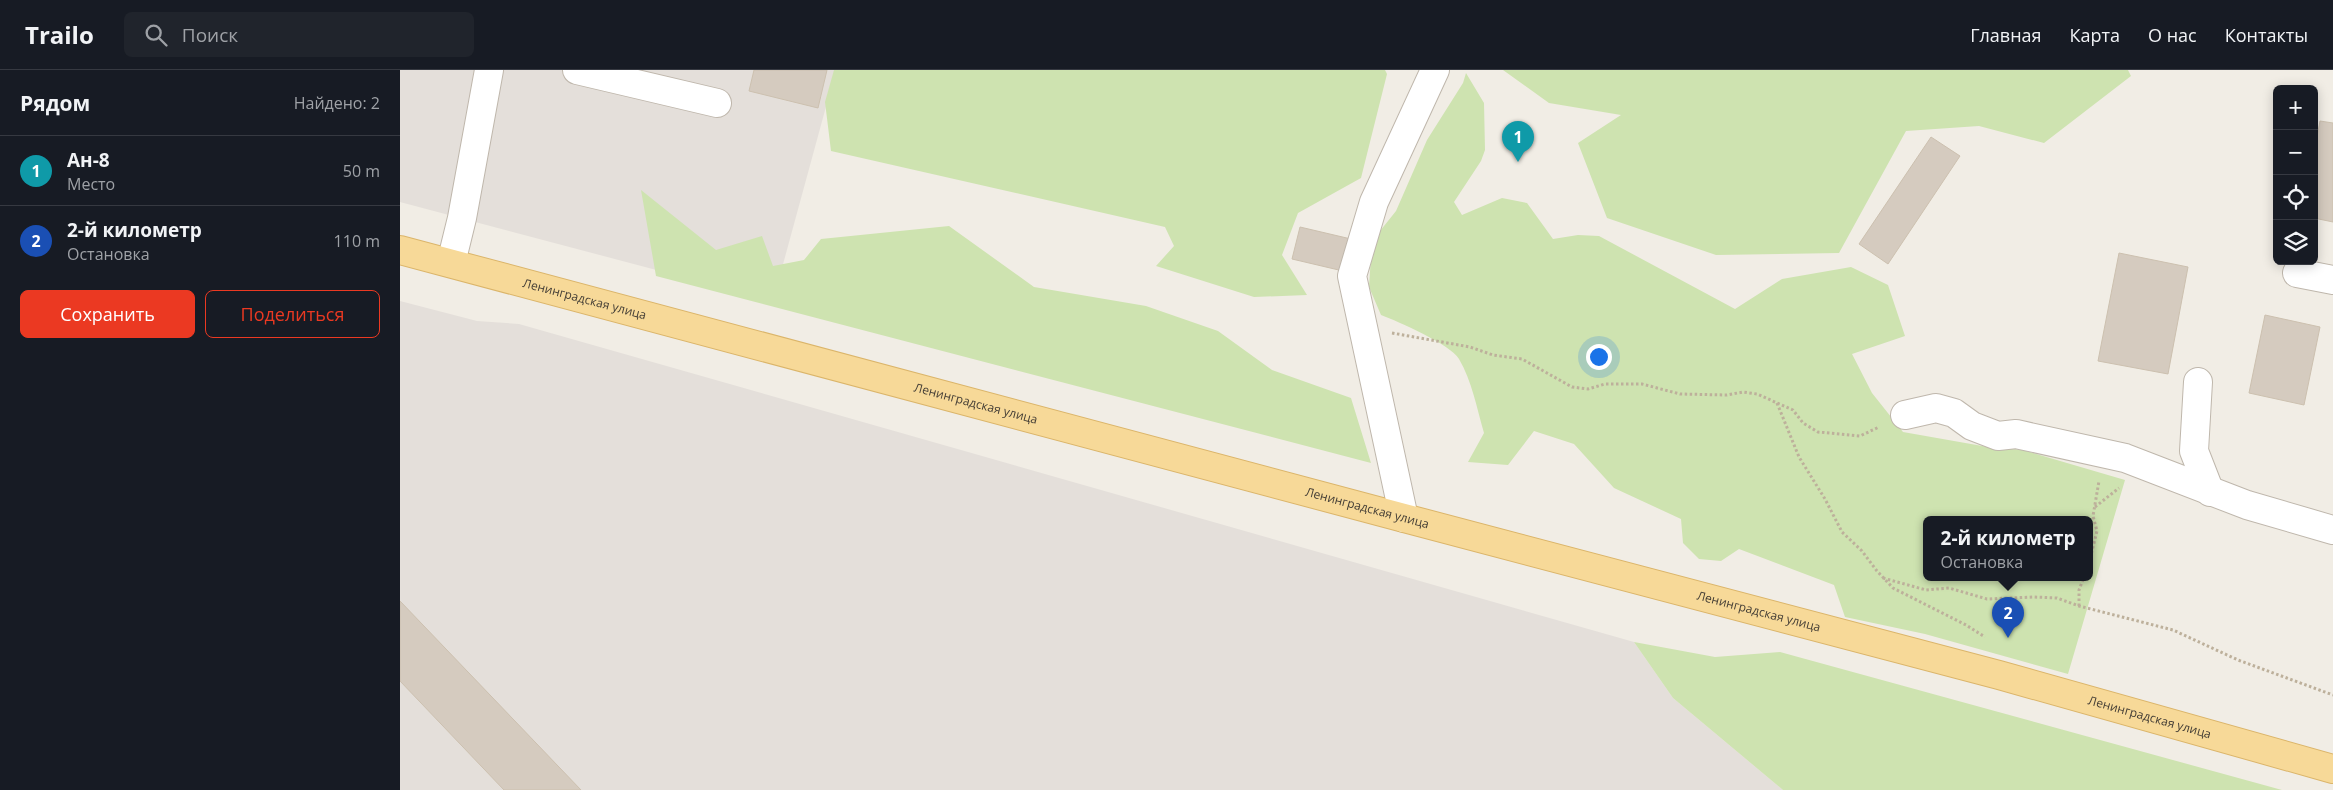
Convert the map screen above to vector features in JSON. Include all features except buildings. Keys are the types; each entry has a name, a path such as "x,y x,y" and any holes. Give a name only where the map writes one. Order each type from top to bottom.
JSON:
{"main road":[{"name":"Ленинградская улица","path":"400,250 1999,675 2333,770"}],"street":[{"path":"451,263 462,218 488,70"},
{"path":"577,70 718,103"},
{"path":"1404,518 1352,276 1374,202 1435,70"},
{"path":"2297,273 2333,280"},
{"path":"2198,382 2194,452 2210,492"},
{"path":"1905,415 1936,408 1954,414 1972,426 1998,436 2016,434 2104,452 2126,458 2210,492 2291,519 2333,530"}],"path":[{"path":"1362,324 1385,331 1522,359 1572,387 1588,389 1604,384 1642,384 1680,394 1750,393 1793,410 1804,423 1818,432 1860,436 1905,415"},
{"path":"1777,403 1799,457 1825,499 1842,532 1862,551 1893,588 1966,625 1985,637"},
{"path":"2093,548 2097,531 2093,516 2104,452"},
{"path":"1883,578 1926,590 1949,588 1987,599 2057,598 2078,606 2173,630 2238,660 2333,695"},
{"path":"2078,606 2079,590 2082,581"}],"shaded area":[{"path":"400,70 836,70 773,301 400,202"},
{"path":"400,301 477,321 519,324 1634,642 1673,698 1783,790 400,790"}],"green space":[{"path":"834,70 1385,70 1387,74 1361,178 1298,213 1282,255 1307,295 1254,297 1156,266 1174,246 1165,227 831,151 825,102"},
{"path":"1503,70 2128,70 2131,76 2044,143 1979,126 1906,131 1839,253 1716,255 1607,218 1578,143 1621,115 1549,103"},
{"path":"1466,73 1484,103 1485,150 1481,161 1454,202 1462,215 1502,198 1527,203 1553,239 1578,235 1599,236 1735,309 1782,279 1851,267 1888,285 1905,336 1852,354 1872,393 1903,432 1988,447 2023,450 2125,480 2068,674 1925,634 1845,617 1834,585 1739,549 1721,561 1699,559 1683,543 1681,519 1614,488 1574,444 1534,431 1508,465 1468,462 1484,433 1471,386 1459,359 1454,353 1435,340 1381,315 1369,287 1372,241 1396,211 1427,140 1463,83"},
{"path":"641,190 716,250 762,236 773,266 804,260 821,239 949,226 1034,287 1146,306 1218,331 1272,370 1351,398 1371,463 656,276"},
{"path":"1634,642 1715,657 1780,652 2282,790 1783,790 1673,698"}],"place":[{"name":"Ан-8","path":"1518,162"},
{"name":"2-й километр","path":"2008,638"}]}
